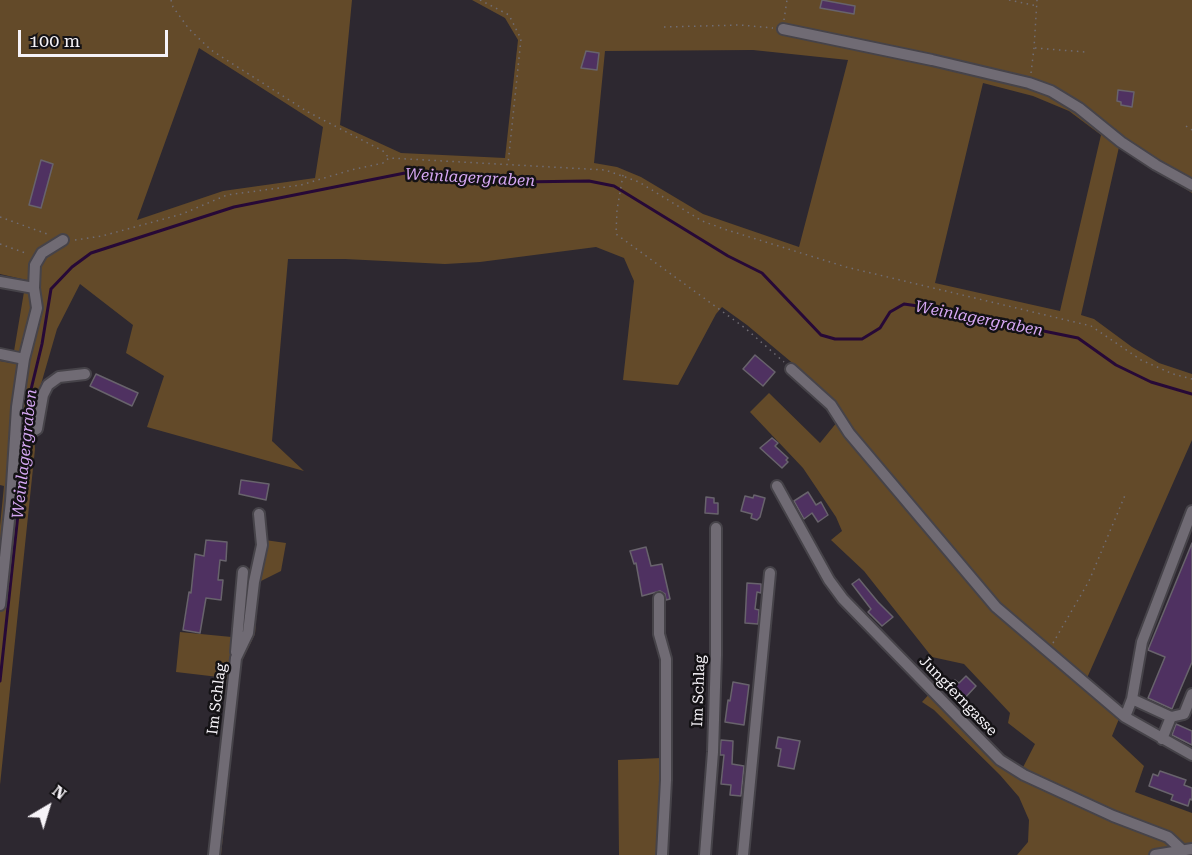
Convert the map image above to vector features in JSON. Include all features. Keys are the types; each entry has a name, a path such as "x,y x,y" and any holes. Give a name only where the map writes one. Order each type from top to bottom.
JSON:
{"street":[{"path":"783,29 1029,83 1051,90 1121,142 1192,185"},
{"path":"0,605 23,437 17,407 24,359 37,308 34,288 35,265 42,253 63,240"},
{"path":"0,282 34,288"},
{"path":"0,354 24,359"},
{"path":"791,369 831,405 849,433 996,607 1125,717 1192,755"},
{"path":"23,437 37,429 43,395 48,385 59,377 85,374"},
{"name":"Jungferngasse","path":"777,486 829,580 843,599 1000,760 1024,776 1113,816 1168,837 1187,850"},
{"path":"1125,717 1132,699 1142,642 1192,511"},
{"name":"Im Schlag","path":"214,855 236,658 248,633 254,582 262,545 259,514"},
{"name":"Im Schlag","path":"705,855 716,655 716,528"},
{"path":"236,658 243,572"},
{"path":"743,855 770,573"},
{"path":"659,598 659,634 666,659 666,780 662,855"},
{"path":"1132,699 1171,717 1184,714 1192,694"},
{"path":"1162,739 1171,717"},
{"path":"1155,855 1187,850"}],"path":[{"path":"171,0 173,7 189,29 211,50 308,112 383,151 389,158 606,170 639,182 702,221 727,230 846,267 1091,326 1141,360 1173,374 1192,379"},
{"path":"480,0 509,15 521,39 508,166"},
{"path":"664,27 740,25 783,29 787,0"},
{"path":"1009,0 1037,6"},
{"path":"1029,83 1035,48 1037,0"},
{"path":"1035,48 1085,52"},
{"path":"1186,126 1192,130"},
{"path":"0,217 63,240 79,240 182,214 227,195 301,185 384,163 389,158"},
{"path":"623,175 619,192 616,234 745,328 791,369"},
{"path":"0,244 27,253 35,265"},
{"path":"1048,652 1089,581 1126,493"}],"shaded area":[{"path":"0,0 352,0 340,125 401,153 505,158 518,40 505,18 472,0 1192,0 1192,193 1119,147 1081,315 1094,319 1132,347 1159,363 1192,374 1192,440 1087,678 1123,709 1112,736 1144,766 1135,792 1192,813 1192,855 1017,855 1028,842 1029,820 1019,797 934,710 922,702 931,692 1019,775 1035,744 1008,723 1010,713 964,664 932,657 864,571 831,540 842,531 836,517 803,468 750,412 769,393 820,443 842,416 832,399 814,381 722,307 678,385 623,380 634,281 624,258 596,247 480,262 445,264 345,259 288,259 272,441 304,471 147,427 164,376 126,353 133,325 80,284 57,329 33,412 35,449 0,785 0,526 4,486 0,485 0,361 12,363 26,280 0,274","holes":["199,48 323,127 315,178 223,191 137,220","753,50 848,60 799,247 703,214 641,177 617,167 594,163 605,51","983,83 1033,96 1069,111 1101,135 1060,311 935,283"]},
{"path":"258,539 286,543 281,571 259,582 255,634 241,663 221,855 209,855 227,678 176,672 180,632 242,638 250,567 256,567"},
{"path":"661,758 658,855 619,855 618,760"}],"building":[{"path":"822,0 855,6 854,14 820,8"},
{"path":"586,51 599,53 597,70 581,68"},
{"path":"1118,90 1134,92 1132,107 1121,105 1121,102 1117,101"},
{"path":"41,160 53,164 41,208 29,205"},
{"path":"755,355 775,372 763,386 743,369"},
{"path":"96,374 138,393 132,406 90,386"},
{"path":"772,438 778,443 775,446 788,458 786,460 788,462 782,468 760,448"},
{"path":"241,480 269,484 266,500 239,494"},
{"path":"808,492 816,505 821,502 828,515 818,522 812,513 804,519 794,501"},
{"path":"754,495 765,498 757,520 751,518 752,514 741,511 745,496 753,498"},
{"path":"706,497 714,498 714,503 718,503 718,514 705,513"},
{"path":"206,540 227,542 226,561 220,560 218,580 223,580 221,600 206,598 200,633 183,630 189,592 191,593 195,554 204,556"},
{"path":"1192,543 1192,662 1172,709 1148,698 1165,657 1148,650"},
{"path":"646,547 651,566 662,564 670,599 666,600 665,594 660,591 642,596 636,563 634,564 630,551"},
{"path":"859,579 893,617 882,626 868,612 871,609 852,584"},
{"path":"747,583 761,584 761,593 757,592 755,609 759,610 758,624 745,623"},
{"path":"966,676 976,686 962,701 948,688 955,680 959,683"},
{"path":"733,682 749,685 744,725 725,722"},
{"path":"1176,724 1192,731 1192,745 1172,735"},
{"path":"778,737 800,741 794,769 778,766 781,749 776,748"},
{"path":"721,740 733,741 732,764 744,766 741,796 730,795 731,785 721,784 724,755 720,755"},
{"path":"1160,771 1186,780 1184,785 1192,788 1192,800 1190,799 1188,806 1171,800 1173,795 1149,786 1153,774 1158,776"}],"waterway":[{"name":"Weinlagergraben","path":"26,430 27,406 42,344 51,289 72,267 91,253 234,207 405,173 518,182 589,181 614,186 728,256 762,273 821,335 835,339 862,339 880,328 890,312 904,304 925,307 1078,338 1116,365 1151,382 1192,394"},
{"name":"Weinlagergraben","path":"0,681 26,440"}]}
